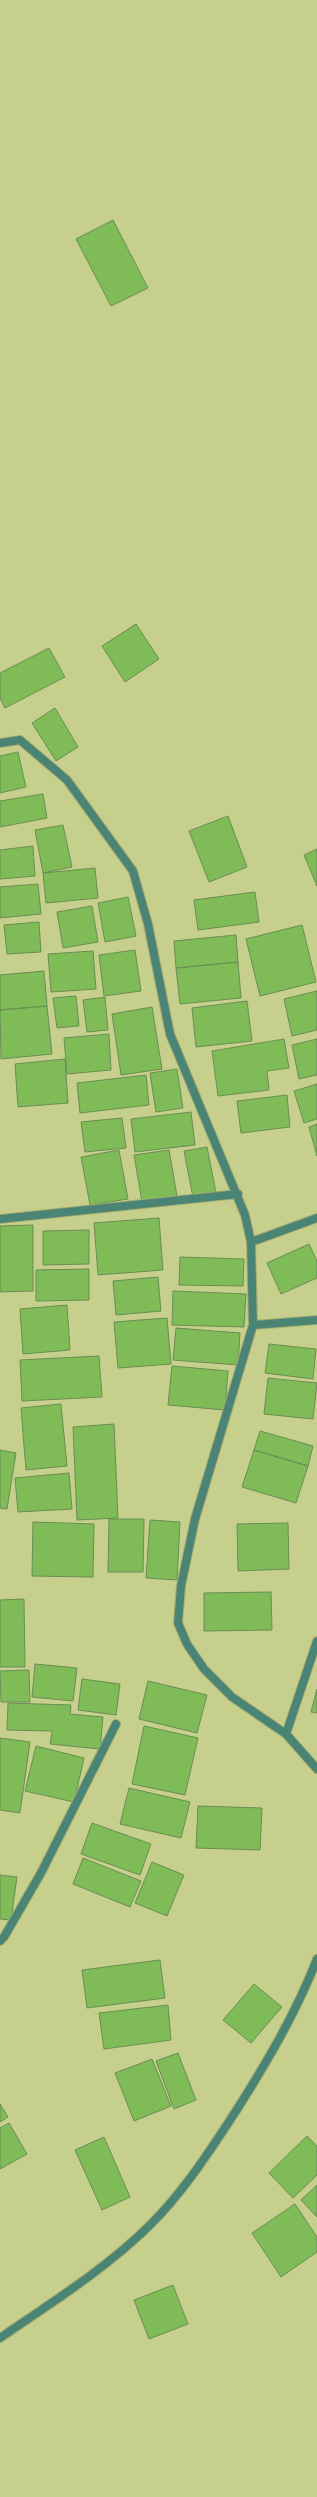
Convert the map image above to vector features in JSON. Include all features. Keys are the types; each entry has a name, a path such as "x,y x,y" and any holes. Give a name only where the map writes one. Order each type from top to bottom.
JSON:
{"street":[{"path":"0,743 20,740 67,780 133,872 148,924 170,1034 238,1194 251,1242 253,1325 195,1519 181,1586 178,1623 187,1644 204,1669 232,1697 286,1734 317,1769"},
{"path":"0,1219 238,1194"},
{"path":"251,1242 317,1218"},
{"path":"253,1325 317,1320"},
{"path":"286,1734 317,1641"},
{"path":"0,1941 4,1937 41,1873 116,1724"},
{"path":"0,2338 83,2282 147,2228 172,2201 205,2158 276,2049 305,1990 317,1959"}],"building":[{"path":"113,220 148,288 111,306 76,239"},
{"path":"136,624 159,659 125,682 102,646"},
{"path":"49,648 65,677 5,708 0,698 0,673"},
{"path":"55,708 78,747 56,761 32,723"},
{"path":"18,752 26,787 0,793 0,756"},
{"path":"43,794 47,818 0,827 0,801"},
{"path":"228,816 247,867 209,882 189,831"},
{"path":"63,825 72,867 43,873 35,830"},
{"path":"33,846 35,876 0,879 0,850"},
{"path":"317,849 317,886 304,855"},
{"path":"95,868 98,898 46,903 43,873"},
{"path":"38,884 41,914 0,918 0,887"},
{"path":"255,892 259,922 198,930 194,900"},
{"path":"128,897 136,936 105,942 98,903"},
{"path":"92,906 98,942 63,948 57,912"},
{"path":"39,922 41,952 7,954 4,925"},
{"path":"302,925 316,982 260,996 246,939"},
{"path":"236,935 238,962 176,968 174,941"},
{"path":"135,950 141,991 104,996 99,955"},
{"path":"93,951 96,989 51,992 48,954"},
{"path":"238,962 241,998 180,1004 176,968"},
{"path":"44,971 47,1006 0,1010 0,975"},
{"path":"317,991 317,1030 292,1036 284,999"},
{"path":"76,996 79,1026 57,1028 53,998"},
{"path":"105,997 108,1030 87,1032 83,1000"},
{"path":"247,1001 252,1041 196,1047 192,1008"},
{"path":"47,1006 52,1054 1,1059 0,1010"},
{"path":"152,1007 162,1069 121,1075 112,1014"},
{"path":"109,1034 111,1070 67,1074 64,1038"},
{"path":"284,1039 289,1068 267,1071 269,1090 218,1096 212,1051"},
{"path":"317,1039 317,1075 299,1079 292,1045"},
{"path":"65,1059 68,1103 18,1107 15,1064"},
{"path":"177,1069 183,1108 156,1112 150,1073"},
{"path":"146,1075 149,1105 80,1113 77,1083"},
{"path":"317,1084 317,1119 304,1123 294,1091"},
{"path":"287,1095 290,1127 241,1133 237,1101"},
{"path":"191,1112 195,1145 135,1152 131,1119"},
{"path":"122,1118 126,1148 85,1152 81,1122"},
{"path":"317,1124 317,1156 309,1127"},
{"path":"207,1147 216,1193 193,1197 184,1151"},
{"path":"119,1150 128,1199 90,1205 81,1157"},
{"path":"169,1150 177,1196 142,1202 134,1155"},
{"path":"159,1218 163,1270 98,1275 94,1223"},
{"path":"33,1225 33,1291 0,1292 0,1226"},
{"path":"89,1230 89,1264 43,1265 43,1231"},
{"path":"309,1244 317,1261 317,1278 281,1294 267,1263"},
{"path":"180,1257 244,1259 243,1286 179,1285"},
{"path":"89,1269 89,1300 36,1301 36,1270"},
{"path":"158,1277 161,1311 116,1315 113,1281"},
{"path":"173,1291 246,1294 244,1327 172,1325"},
{"path":"67,1305 70,1350 23,1354 20,1309"},
{"path":"167,1318 171,1364 118,1368 114,1322"},
{"path":"176,1328 240,1333 238,1365 173,1360"},
{"path":"269,1344 316,1349 313,1379 265,1373"},
{"path":"99,1356 102,1397 22,1401 20,1360"},
{"path":"172,1366 228,1371 225,1410 168,1405"},
{"path":"268,1378 317,1383 313,1419 264,1414"},
{"path":"61,1404 67,1466 26,1470 21,1408"},
{"path":"114,1424 118,1518 77,1520 73,1427"},
{"path":"260,1431 313,1446 308,1466 254,1450"},
{"path":"0,1450 16,1453 7,1509 0,1508"},
{"path":"254,1450 308,1466 296,1503 242,1487"},
{"path":"69,1473 72,1509 18,1512 15,1478"},
{"path":"109,1519 144,1519 143,1572 108,1572"},
{"path":"150,1520 180,1522 177,1580 146,1578"},
{"path":"33,1522 94,1524 93,1577 32,1576"},
{"path":"288,1523 289,1569 238,1571 237,1524"},
{"path":"271,1592 272,1630 204,1631 204,1593"},
{"path":"24,1599 25,1667 0,1667 0,1600"},
{"path":"35,1664 77,1668 73,1701 32,1697"},
{"path":"29,1670 30,1702 1,1702 0,1671"},
{"path":"82,1679 120,1684 116,1715 78,1710"},
{"path":"148,1681 207,1695 197,1733 139,1719"},
{"path":"317,1689 317,1713 311,1712"},
{"path":"8,1703 71,1705 70,1714 103,1717 100,1749 50,1744 52,1731 7,1730"},
{"path":"144,1726 198,1738 185,1795 132,1784"},
{"path":"0,1738 30,1742 20,1813 0,1810"},
{"path":"36,1746 84,1758 74,1802 25,1791"},
{"path":"129,1788 190,1802 181,1838 120,1824"},
{"path":"198,1806 262,1808 260,1850 196,1848"},
{"path":"92,1823 151,1844 140,1875 81,1854"},
{"path":"83,1858 141,1881 130,1907 73,1884"},
{"path":"152,1862 184,1875 167,1916 135,1903"},
{"path":"0,1875 17,1877 11,1920 0,1919"},
{"path":"160,1960 165,1998 87,2008 82,1970"},
{"path":"254,1984 282,2007 251,2043 223,2020"},
{"path":"168,2005 171,2040 104,2049 99,2013"},
{"path":"178,2053 196,2100 174,2109 156,2061"},
{"path":"152,2059 171,2106 134,2121 115,2073"},
{"path":"0,2104 8,2117 0,2122"},
{"path":"9,2123 27,2154 0,2169 0,2128"},
{"path":"307,2136 317,2146 317,2175 293,2198 269,2173"},
{"path":"104,2137 130,2197 102,2210 75,2150"},
{"path":"317,2185 317,2217 301,2200"},
{"path":"295,2204 317,2237 317,2252 281,2277 252,2233"},
{"path":"173,2285 188,2324 149,2339 134,2300"}]}
